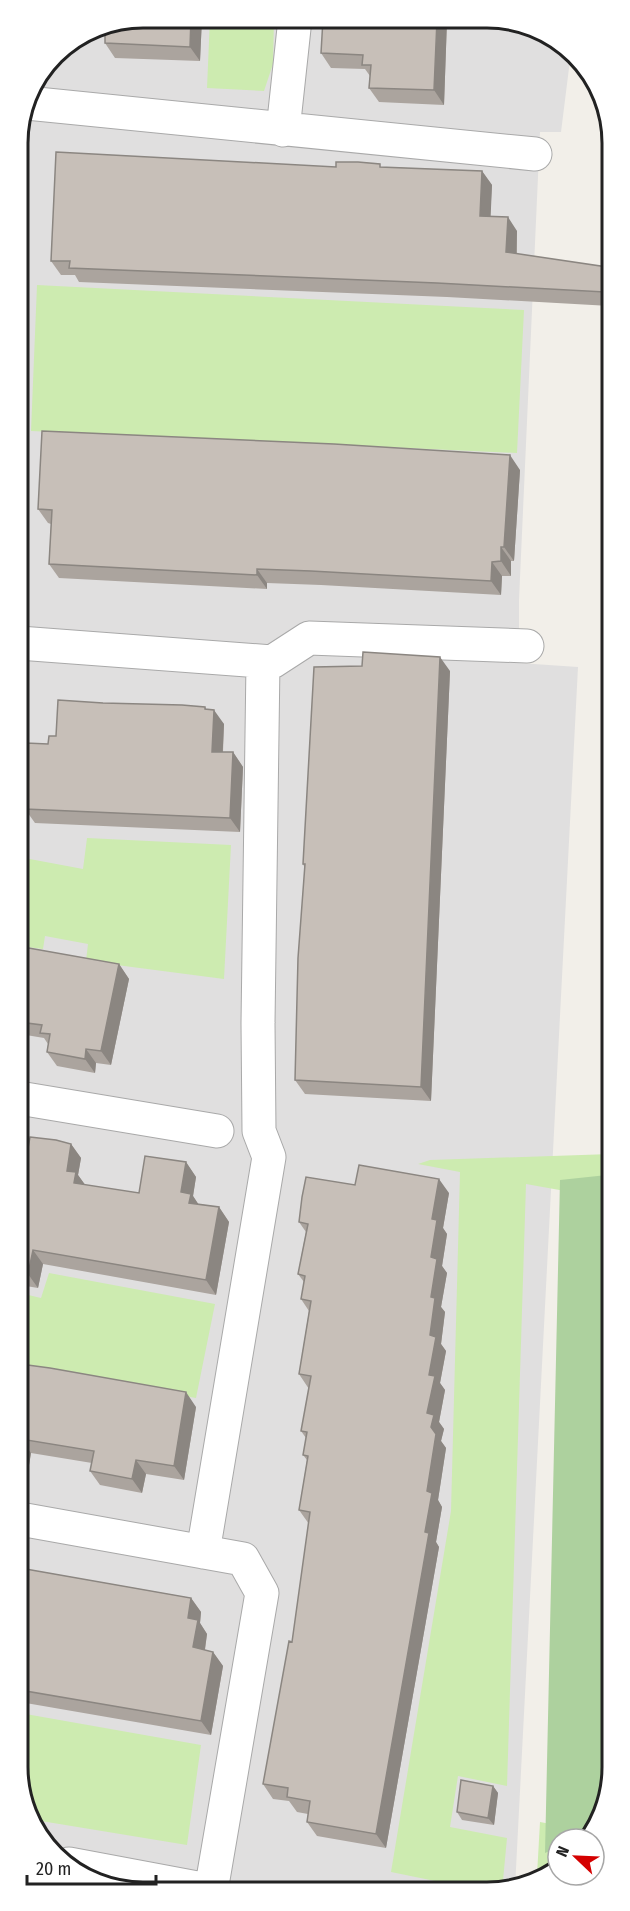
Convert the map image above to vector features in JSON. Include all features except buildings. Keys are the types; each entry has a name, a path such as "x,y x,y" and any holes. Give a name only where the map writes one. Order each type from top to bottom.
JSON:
{"street":[{"path":"283,130 294,28"},
{"path":"35,105 535,154"},
{"path":"29,644 263,662 272,662 309,638 527,646"},
{"path":"203,1552 269,1157 259,1131 258,1023 263,662"},
{"path":"28,1099 217,1131"},
{"path":"28,1520 243,1559 262,1593 214,1882"},
{"path":"87,1867 164,1882"}],"shaded area":[{"path":"487,28 509,31 538,40 557,52 570,64 561,132 540,132 519,600 519,663 578,667 515,1879 502,1882 128,1882 99,1874 73,1859 52,1838 40,1819 35,1805 28,1768 29,128 40,92 52,73 68,57 92,40 128,29"}],"green space":[{"path":"210,28 274,28 273,64 264,91 207,88"},
{"path":"37,285 524,310 517,453 31,431"},
{"path":"87,838 231,845 224,979 86,961 88,944 45,936 43,949 29,947 29,859 83,869"},
{"path":"601,1154 601,1775 599,1790 593,1812 585,1827 546,1827 546,1866 537,1871 540,1822 561,1826 565,1191 526,1184 507,1786 458,1776 450,1827 507,1838 502,1882 440,1882 391,1872 451,1511 460,1172 418,1164 430,1160"},
{"path":"601,1176 601,1775 593,1812 585,1827 546,1827 545,1853 560,1180"},
{"path":"49,1273 215,1304 196,1398 28,1367 28,1295 41,1298"},
{"path":"28,1714 201,1745 187,1845 41,1821 31,1790 28,1768"}]}
